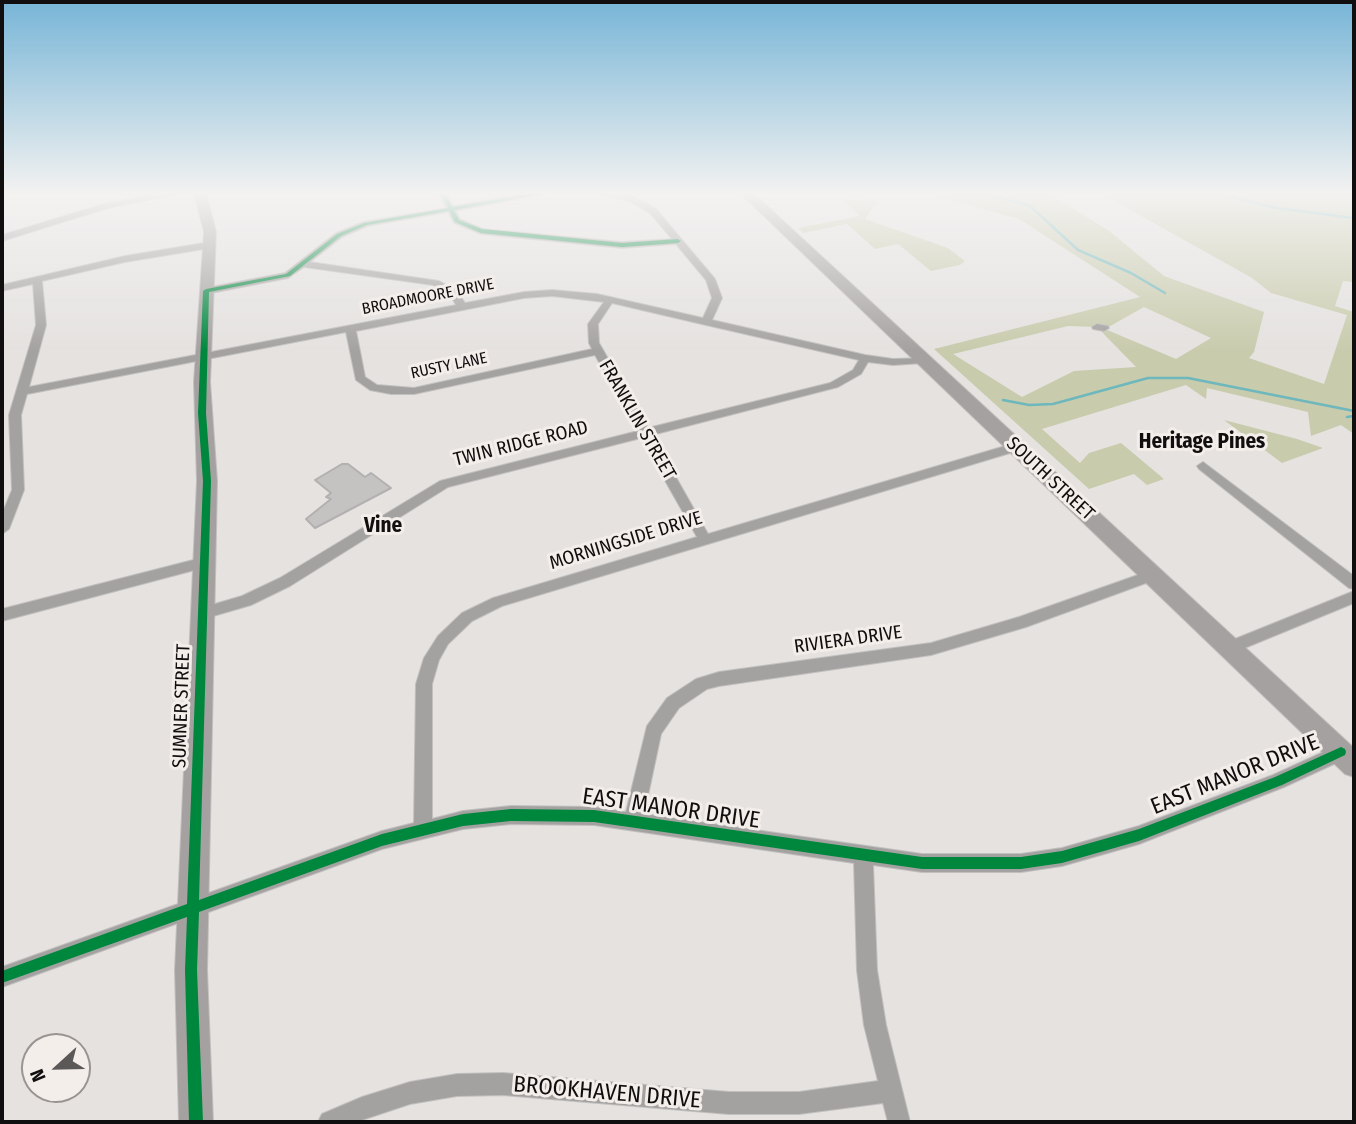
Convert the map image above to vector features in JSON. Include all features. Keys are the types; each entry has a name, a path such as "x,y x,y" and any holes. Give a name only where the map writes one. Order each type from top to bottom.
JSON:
{"street":[{"path":"2,288 125,259 206,245"},
{"name":"SUMNER STREET","path":"196,1122 192,908 208,481 202,413 209,245"},
{"path":"206,291 280,278 304,264 326,245"},
{"path":"682,245 716,289 716,304 706,322"},
{"name":"SOUTH STREET","path":"802,245 1348,758"},
{"path":"304,264 436,283 454,293 462,307"},
{"path":"2,529 18,490 13,433 21,392 41,325 37,280"},
{"name":"BROADMOORE DRIVE","path":"21,392 462,307 552,293 610,300 865,358 893,362 923,360"},
{"name":"FRANKLIN STREET","path":"610,300 593,324 597,351 705,540"},
{"name":"RUSTY LANE","path":"350,328 360,378 374,388 391,391 414,391 597,351"},
{"name":"TWIN RIDGE ROAD","path":"203,613 246,601 285,582 444,484 834,385 851,377 865,358"},
{"name":"MORNINGSIDE DRIVE","path":"423,828 424,684 432,658 454,628 482,608 1016,447"},
{"path":"1203,466 1354,584"},
{"path":"2,615 205,562"},
{"name":"RIVIERA DRIVE","path":"633,822 653,731 673,703 702,684 719,679 931,649 1021,622 1152,575"},
{"path":"1230,648 1354,597"},
{"name":"EAST MANOR DRIVE","path":"2,977 382,840 423,828 522,814 594,816 863,855 972,865 1062,857 1139,835 1348,758"},
{"path":"863,855 867,970 890,1091 899,1122"},
{"name":"BROOKHAVEN DRIVE","path":"330,1122 362,1108 410,1093 457,1085 503,1084 729,1103 799,1103 890,1091"}],"green space":[{"path":"871,245 891,245 875,249"},
{"path":"900,245 941,245 965,261 960,265 931,271"},
{"path":"1060,245 1127,245 1164,276 1264,312 1254,352 1249,358 1324,384 1347,315 1271,293 1252,278 1194,245 1354,245 1354,282 1343,281 1335,306 1354,312 1354,434 1341,425 1311,436 1308,412 1207,388 1206,399 1186,385 1042,429 1080,463 1089,453 1121,443 1164,479 1147,485 1134,474 1089,489 934,349 1140,297","holes":["1144,307 1211,338 1176,359 1105,329","1068,326 1097,327 1136,367 1074,371 1022,397 953,354"]},
{"path":"1224,420 1297,439 1323,448 1282,463"}],"building":[{"path":"342,464 348,464 365,477 371,473 391,488 315,528 306,519 331,499 326,497 331,493 315,480"}],"waterway":[{"path":"1073,245 1131,273 1165,293"},
{"path":"1003,400 1029,405 1053,404 1148,378 1188,378 1354,411"},
{"path":"1347,417 1354,416"}],"cycle path":[{"path":"196,1122 191,970 207,481 202,413 206,291 288,275 326,245"},
{"path":"2,977 382,840 463,820 511,815 594,816 922,863 1021,863 1062,857 1139,835 1278,781 1341,752"}],"district":[{"name":"Heritage Pines","path":"1202,442"},
{"name":"Vine","path":"383,526"}]}
